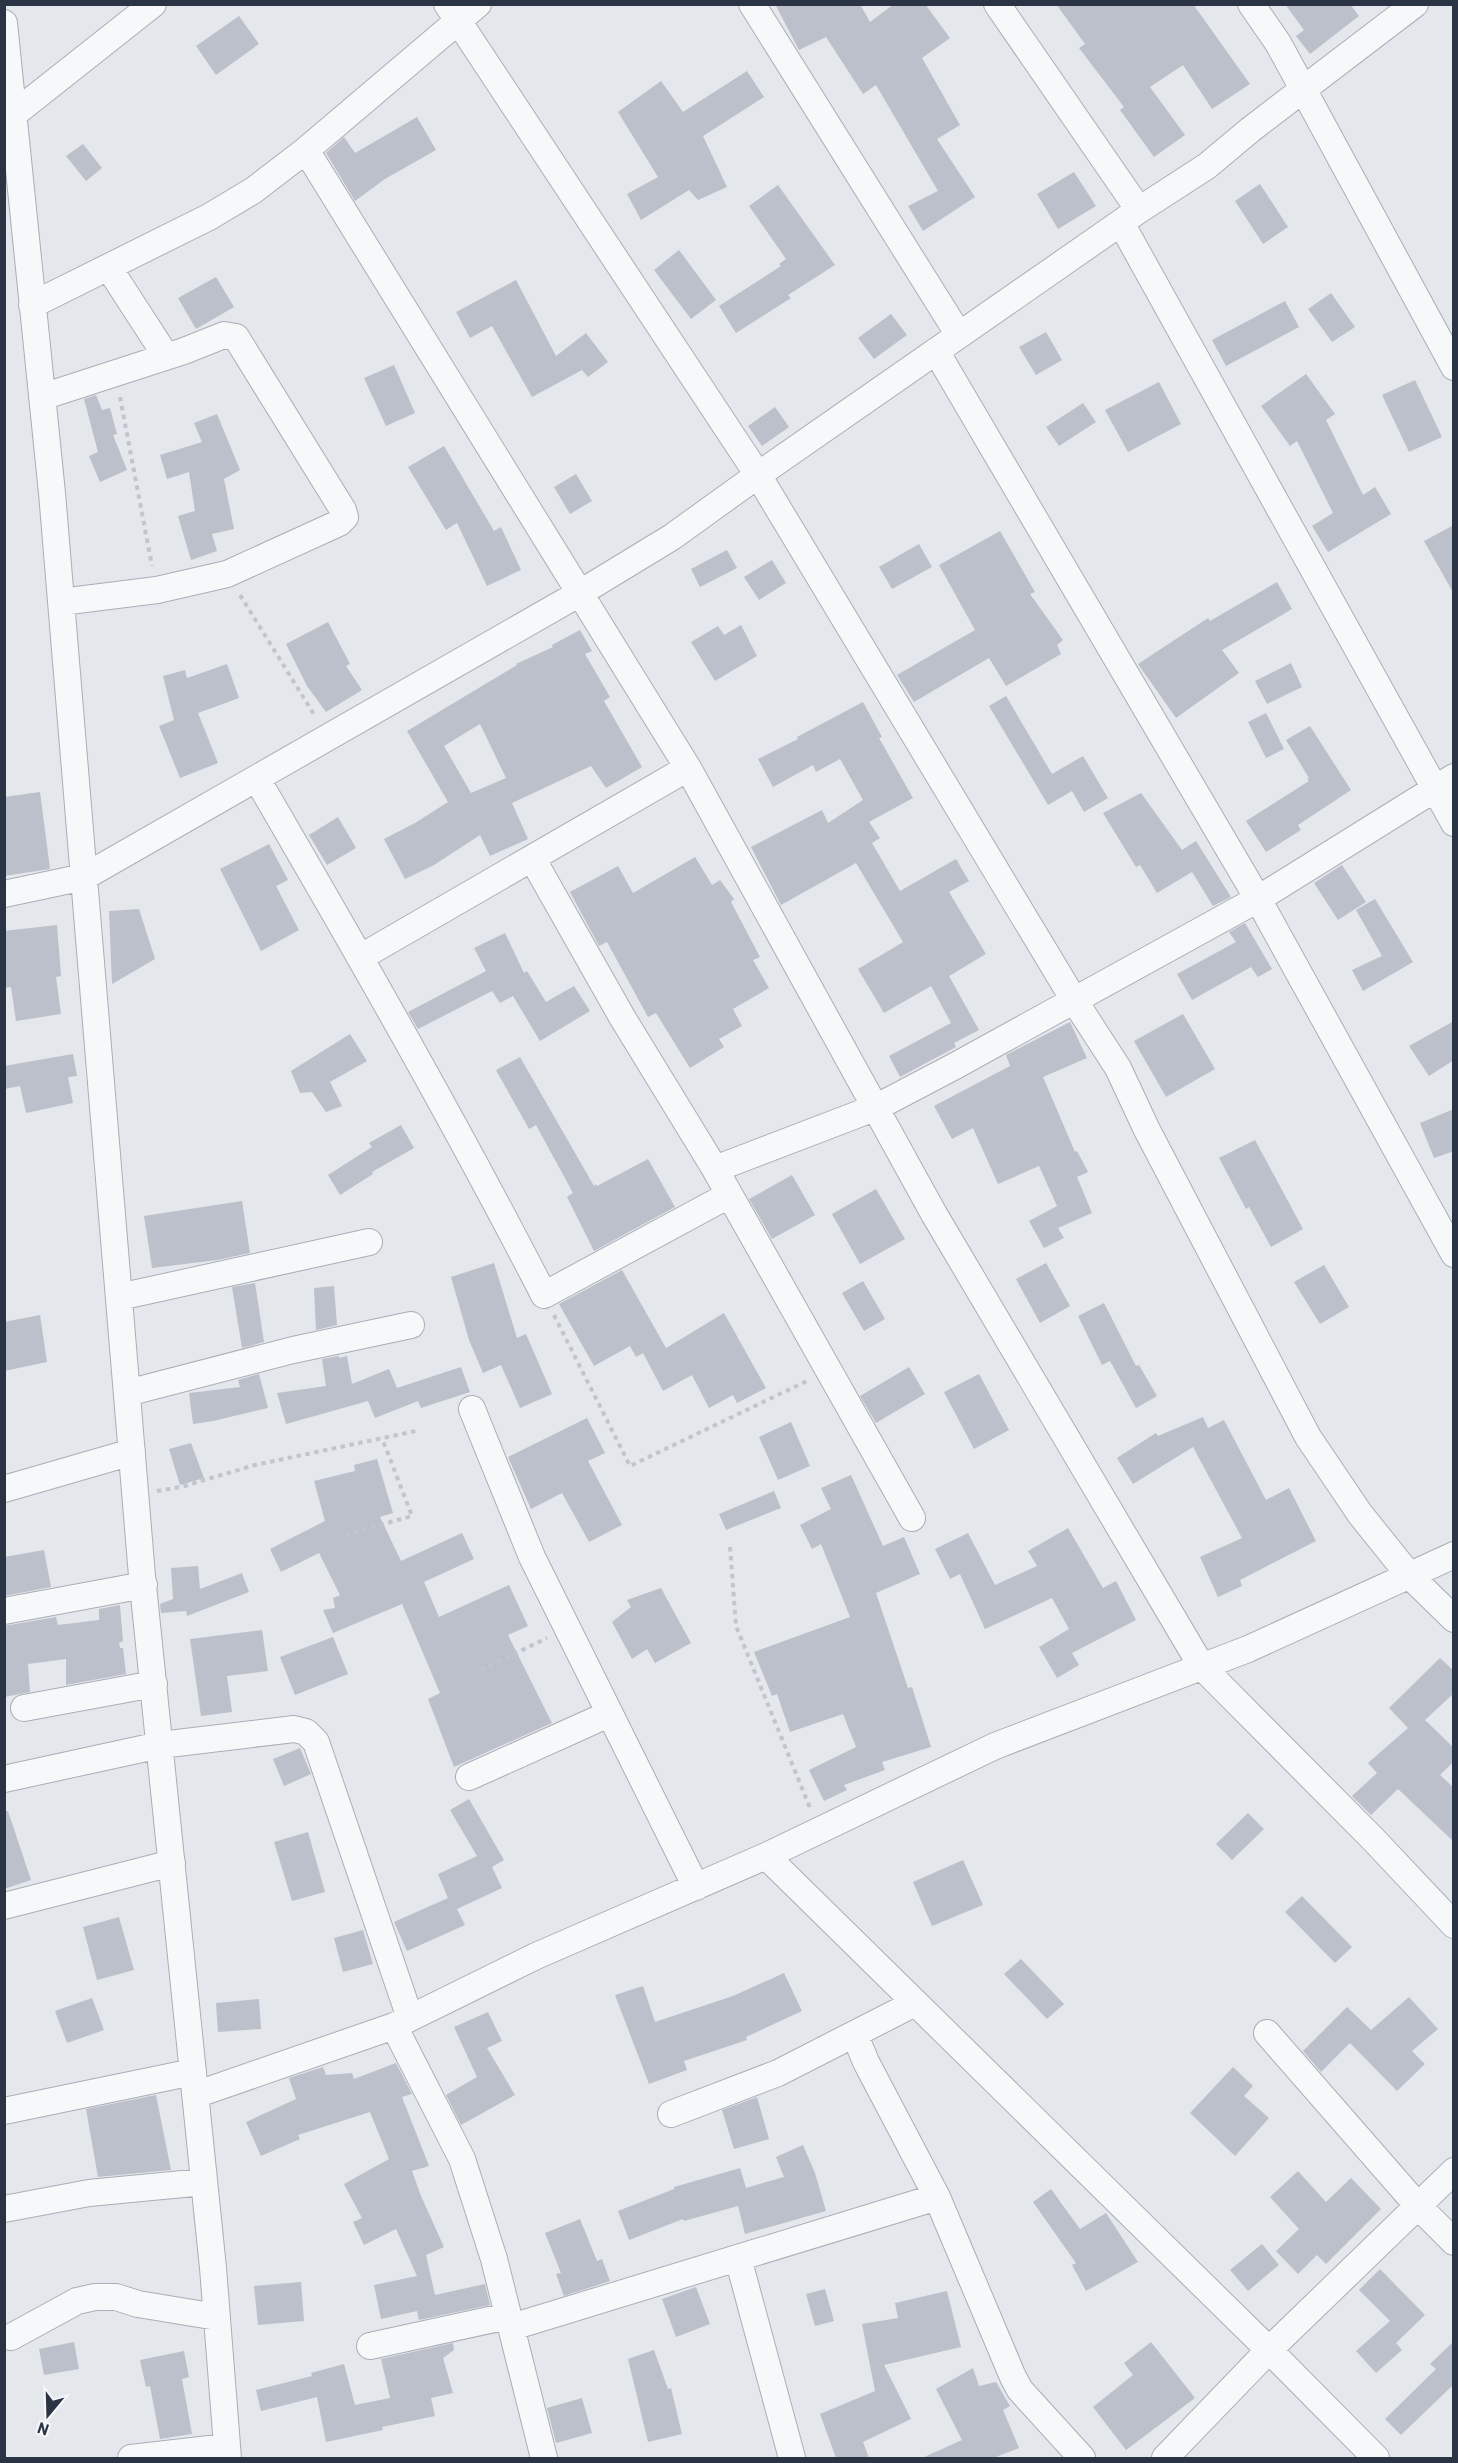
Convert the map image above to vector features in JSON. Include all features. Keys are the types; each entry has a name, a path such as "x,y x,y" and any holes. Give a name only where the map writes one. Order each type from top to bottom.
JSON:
{"street":[{"path":"14,114 153,4"},
{"path":"752,4 959,335"},
{"path":"997,4 1130,217 1443,782 1454,823"},
{"path":"1251,4 1278,44 1454,367"},
{"path":"4,894 84,877 580,593 672,537 758,474 1207,166 1415,4"},
{"path":"32,305 209,217 254,190 306,150 462,10 758,474 1074,1000 1118,1068 1147,1130 1308,1437 1360,1514 1409,1575 1454,1619"},
{"path":"4,23 61,602 132,1452 217,2317 227,2453 130,2458"},
{"path":"306,150 688,768 934,1214 1202,1667 1373,1839 1454,1925"},
{"path":"109,268 166,356"},
{"path":"42,397 224,335 236,337 343,510 345,517 339,523 227,574 157,590 61,602"},
{"path":"936,351 1258,899 1454,1254"},
{"path":"361,957 688,768"},
{"path":"257,779 477,1163 544,1295 729,1195"},
{"path":"715,1169 877,1107 1258,899 1443,782"},
{"path":"532,858 622,1017 715,1169 912,1518"},
{"path":"119,1298 369,1242"},
{"path":"127,1394 292,1350 411,1325"},
{"path":"472,1409 532,1557 696,1887"},
{"path":"4,1489 132,1452"},
{"path":"4,2111 194,2083 402,2022 536,1956 766,1856 995,1746 1248,1649 1454,1555"},
{"path":"4,1611 144,1585"},
{"path":"24,1708 154,1684"},
{"path":"469,1777 609,1714"},
{"path":"4,1779 160,1745 294,1729 306,1732 316,1742 402,2022 462,2159 494,2259 544,2458"},
{"path":"766,1856 1376,2458"},
{"path":"4,1906 172,1863"},
{"path":"671,2114 778,2073 915,2002"},
{"path":"1266,2033 1418,2206 1454,2242"},
{"path":"855,2035 866,2062 937,2197 1020,2390 1082,2458"},
{"path":"1165,2458 1269,2350 1454,2171"},
{"path":"4,2209 89,2193 204,2182"},
{"path":"370,2346 510,2322 738,2258 937,2197"},
{"path":"738,2258 792,2458"},
{"path":"11,2337 77,2301 95,2297 116,2297 138,2304 217,2317"}],"path":[{"path":"115,374 157,590"},
{"path":"227,574 328,738"},
{"path":"544,1295 630,1466 828,1371"},
{"path":"136,1494 181,1487 255,1465 416,1431"},
{"path":"345,1534 412,1516 382,1438"},
{"path":"730,1546 736,1626 819,1831"},
{"path":"481,1670 567,1628"}],"building":[{"path":"775,4 860,4 870,22 894,4 925,4 950,38 922,58 960,125 937,139 975,197 923,231 908,206 938,191 876,85 863,94 826,37 799,50"},
{"path":"1056,4 1193,4 1250,84 1212,109 1183,65 1150,87 1185,135 1154,157 1120,110 1124,107 1079,48 1085,44"},
{"path":"1285,4 1350,4 1359,16 1310,54 1296,36 1304,30"},
{"path":"239,16 259,44 216,75 196,46"},
{"path":"747,71 764,97 703,136 727,187 698,200 689,190 641,220 627,194 658,177 618,112 661,81 683,112"},
{"path":"417,117 436,150 385,179 355,201 326,153 344,137 355,153"},
{"path":"83,144 102,168 86,181 66,156"},
{"path":"1074,172 1096,206 1058,229 1037,194"},
{"path":"1260,184 1288,227 1263,244 1235,201"},
{"path":"778,185 835,265 788,295 791,298 736,333 719,306 781,266 779,264 786,259 749,206"},
{"path":"679,250 716,300 691,319 654,270"},
{"path":"216,277 234,307 196,329 178,298"},
{"path":"516,280 556,356 586,333 608,362 588,377 582,370 532,397 492,326 470,338 456,312"},
{"path":"1331,293 1355,327 1332,342 1308,309"},
{"path":"1285,301 1299,327 1226,366 1212,340"},
{"path":"891,314 907,335 874,359 858,338"},
{"path":"1046,332 1062,360 1036,375 1019,347"},
{"path":"394,365 415,413 386,426 364,378"},
{"path":"1306,374 1335,414 1326,420 1363,495 1375,487 1391,514 1328,552 1312,526 1333,513 1297,441 1290,446 1261,406"},
{"path":"1415,380 1442,437 1409,452 1382,395"},
{"path":"1159,382 1181,424 1128,452 1105,410"},
{"path":"96,395 102,410 110,408 117,434 113,435 127,470 100,482 89,456 98,452 84,399"},
{"path":"1083,403 1096,422 1059,446 1046,427"},
{"path":"775,407 789,427 762,446 748,426"},
{"path":"217,414 240,470 224,479 234,529 212,534 217,551 191,560 178,516 195,511 189,472 167,479 160,455 202,442 194,423"},
{"path":"444,446 494,531 501,527 521,570 487,586 457,523 446,530 408,467"},
{"path":"576,474 592,501 570,514 554,487"},
{"path":"1454,525 1454,594 1424,541"},
{"path":"1000,531 1035,592 1030,594 1063,640 1057,645 1061,654 1006,686 989,658 914,702 897,675 975,630 939,565"},
{"path":"919,544 932,567 892,589 879,567"},
{"path":"727,550 737,568 700,587 691,569"},
{"path":"772,560 786,583 759,600 744,577"},
{"path":"1277,582 1292,609 1222,650 1239,673 1176,718 1138,664 1208,618 1210,621"},
{"path":"328,622 350,664 346,666 362,690 326,712 307,686 286,644"},
{"path":"741,625 757,656 715,681 691,642 718,626 724,635"},
{"path":"580,630 592,651 585,654 610,697 604,701 642,767 606,788 591,766 512,803 528,839 490,856 480,835 434,865 405,879 384,839 448,802 407,731 516,664 553,647 552,645","holes":["480,724 506,778 471,793 444,746"]},
{"path":"1291,663 1302,687 1267,704 1255,681"},
{"path":"227,664 239,698 198,713 218,763 180,778 159,726 174,720 163,676 185,670 187,678"},
{"path":"1006,696 1052,774 1083,756 1108,798 1084,812 1072,791 1048,805 989,706"},
{"path":"863,702 882,737 879,738 913,798 869,822 880,838 872,843 900,891 956,859 969,881 949,892 986,954 949,976 979,1030 954,1043 956,1047 900,1077 889,1056 951,1023 931,986 884,1013 858,969 903,942 856,863 781,905 751,847 822,810 828,823 863,800 840,759 816,772 813,765 773,787 758,759"},
{"path":"1266,713 1284,749 1266,758 1248,722"},
{"path":"1310,726 1351,790 1298,825 1301,830 1266,852 1246,821 1309,781 1286,740"},
{"path":"40,792 50,869 4,876 4,797"},
{"path":"1141,793 1182,850 1196,841 1231,897 1213,906 1192,872 1157,893 1140,865 1136,867 1103,813"},
{"path":"338,817 356,848 327,865 309,835"},
{"path":"269,844 288,880 276,886 299,930 261,951 220,869"},
{"path":"695,857 712,885 720,880 734,899 731,902 760,957 753,960 769,988 733,1009 742,1026 719,1039 724,1047 690,1068 656,1013 648,1017 607,942 599,946 570,892 618,866 633,893"},
{"path":"1342,865 1366,902 1338,920 1314,883"},
{"path":"1375,899 1413,962 1363,991 1352,970 1382,956 1356,910"},
{"path":"139,909 155,959 112,984 109,911"},
{"path":"1245,923 1272,969 1258,977 1251,967 1192,1000 1177,974 1236,942 1229,932"},
{"path":"57,925 61,976 56,977 61,1014 16,1021 11,987 4,988 4,931"},
{"path":"505,933 524,973 527,971 546,1002 574,986 590,1011 540,1041 513,996 500,1003 492,991 418,1029 408,1012 486,971 474,948"},
{"path":"1183,1014 1215,1069 1166,1097 1134,1041"},
{"path":"1454,1021 1454,1060 1429,1076 1409,1046"},
{"path":"1070,1022 1087,1058 1043,1077 1075,1152 1077,1151 1088,1172 1077,1177 1092,1213 1058,1228 1064,1238 1044,1248 1029,1221 1057,1206 1039,1166 998,1184 973,1128 952,1139 934,1106 1010,1066 1006,1055"},
{"path":"350,1034 367,1061 330,1082 342,1106 326,1112 312,1092 300,1093 291,1071"},
{"path":"73,1054 77,1076 68,1077 73,1103 26,1113 20,1086 4,1089 4,1066"},
{"path":"520,1057 594,1186 648,1159 675,1207 594,1251 567,1197 573,1193 536,1125 529,1129 496,1070"},
{"path":"1454,1109 1454,1151 1434,1158 1420,1123"},
{"path":"401,1125 414,1148 372,1172 373,1174 340,1195 328,1175 372,1147 369,1143"},
{"path":"1255,1140 1303,1229 1271,1247 1249,1207 1246,1209 1219,1158"},
{"path":"792,1175 815,1215 772,1239 749,1199"},
{"path":"876,1189 905,1239 860,1264 832,1214"},
{"path":"242,1201 250,1253 217,1260 152,1268 144,1216"},
{"path":"494,1263 517,1338 526,1334 552,1394 520,1408 501,1365 483,1373 469,1340 451,1277"},
{"path":"1046,1263 1070,1306 1040,1323 1016,1279"},
{"path":"1324,1265 1349,1307 1320,1324 1294,1282"},
{"path":"622,1270 666,1348 724,1313 766,1388 737,1403 733,1395 709,1408 692,1375 663,1391 643,1353 636,1357 630,1346 594,1366 559,1304"},
{"path":"863,1281 885,1319 864,1331 842,1293"},
{"path":"255,1283 264,1342 242,1348 232,1287"},
{"path":"334,1286 337,1325 316,1330 314,1288"},
{"path":"1104,1303 1136,1366 1139,1365 1157,1396 1136,1408 1110,1361 1102,1365 1078,1316"},
{"path":"40,1315 47,1362 4,1371 4,1322"},
{"path":"339,1356 339,1358 347,1356 352,1384 389,1369 397,1388 461,1367 470,1392 421,1408 418,1401 375,1418 368,1401 286,1424 277,1393 326,1386 322,1359"},
{"path":"909,1367 925,1394 876,1423 860,1396"},
{"path":"259,1374 268,1408 193,1424 189,1393 240,1387 238,1380"},
{"path":"979,1374 1009,1430 974,1449 944,1392"},
{"path":"1203,1417 1208,1428 1224,1420 1266,1500 1289,1488 1316,1541 1240,1580 1242,1586 1218,1597 1200,1557 1242,1538 1193,1447 1133,1484 1117,1458 1156,1433 1158,1436"},
{"path":"587,1418 605,1453 588,1461 622,1525 589,1542 562,1493 531,1509 508,1457"},
{"path":"791,1422 810,1466 778,1480 759,1437"},
{"path":"191,1443 204,1478 180,1485 169,1449"},
{"path":"377,1459 393,1513 380,1517 401,1561 462,1533 474,1559 424,1582 439,1617 509,1585 528,1626 508,1635 552,1723 454,1767 428,1699 440,1693 402,1604 333,1633 323,1610 335,1608 333,1598 340,1595 319,1553 281,1572 270,1549 325,1521 314,1481 355,1471 354,1465"},
{"path":"851,1475 883,1546 904,1537 920,1574 876,1593 908,1688 912,1687 931,1747 882,1762 885,1770 844,1785 847,1790 824,1801 809,1770 856,1747 843,1714 790,1732 777,1694 772,1696 754,1652 850,1617 821,1544 812,1549 800,1525 831,1509 821,1488"},
{"path":"774,1491 781,1508 726,1530 719,1514"},
{"path":"1068,1528 1103,1588 1116,1581 1136,1620 1072,1653 1079,1665 1057,1678 1039,1647 1069,1629 1052,1598 985,1629 960,1574 950,1579 935,1549 968,1533 995,1585 1037,1566 1028,1551"},
{"path":"44,1550 51,1587 4,1596 4,1557"},
{"path":"198,1566 200,1589 242,1573 249,1592 187,1616 186,1611 161,1613 160,1604 173,1599 171,1568"},
{"path":"661,1588 691,1643 655,1663 647,1649 632,1659 612,1622 631,1607 627,1600"},
{"path":"120,1605 123,1641 119,1643 120,1648 123,1648 126,1674 66,1685 66,1659 28,1664 30,1692 4,1697 4,1626 56,1617 58,1625 99,1620 99,1609"},
{"path":"262,1630 268,1671 227,1676 232,1712 201,1716 190,1639"},
{"path":"333,1637 348,1674 295,1695 280,1657"},
{"path":"1440,1658 1454,1671 1454,1693 1425,1720 1454,1748 1454,1761 1440,1775 1454,1788 1454,1842 1398,1789 1371,1815 1352,1796 1377,1773 1368,1763 1408,1728 1389,1708"},
{"path":"300,1748 311,1774 284,1786 273,1759"},
{"path":"469,1799 504,1860 492,1867 502,1888 457,1909 465,1925 407,1951 394,1922 448,1898 438,1874 477,1856 450,1810"},
{"path":"4,1811 8,1811 31,1880 4,1889"},
{"path":"1248,1813 1264,1829 1232,1860 1216,1844"},
{"path":"308,1832 325,1892 292,1901 274,1842"},
{"path":"963,1860 983,1905 932,1926 913,1882"},
{"path":"1302,1896 1352,1947 1335,1963 1285,1912"},
{"path":"119,1917 134,1970 97,1980 83,1927"},
{"path":"363,1930 373,1964 343,1972 334,1938"},
{"path":"1021,1959 1064,2004 1047,2019 1004,1974"},
{"path":"784,1973 802,2011 746,2037 747,2040 684,2061 687,2070 649,2084 615,1995 643,1986 655,2022 733,1996"},
{"path":"1409,1997 1438,2029 1412,2051 1425,2064 1397,2091 1350,2043 1321,2072 1303,2051 1347,2007 1371,2030"},
{"path":"92,1998 104,2030 67,2043 55,2011"},
{"path":"259,1999 261,2029 218,2032 216,2003"},
{"path":"488,2012 502,2041 487,2048 515,2095 461,2125 446,2095 477,2077 454,2027"},
{"path":"396,2063 412,2094 402,2097 429,2166 412,2171 444,2247 426,2255 435,2295 485,2284 490,2305 419,2320 417,2311 381,2319 374,2285 417,2276 396,2229 364,2245 353,2222 362,2218 344,2184 389,2159 370,2112 298,2135 300,2139 261,2156 246,2122 296,2099 289,2078 323,2067 326,2075 352,2073 354,2079"},
{"path":"1233,2067 1253,2086 1244,2096 1269,2118 1235,2156 1190,2113"},
{"path":"156,2095 171,2170 98,2177 86,2109"},
{"path":"757,2097 769,2139 734,2149 722,2110"},
{"path":"803,2145 815,2173 826,2211 745,2234 738,2206 684,2221 683,2219 629,2240 618,2211 674,2189 674,2187 740,2168 746,2188 784,2177 776,2157"},
{"path":"1298,2171 1326,2202 1351,2178 1381,2209 1326,2264 1317,2255 1298,2274 1276,2251 1299,2229 1270,2197"},
{"path":"1051,2189 1080,2229 1106,2213 1138,2262 1086,2291 1072,2265 1076,2263 1033,2202"},
{"path":"580,2219 597,2261 602,2259 610,2281 564,2296 556,2274 561,2273 545,2233"},
{"path":"1262,2244 1279,2265 1248,2291 1230,2270"},
{"path":"1380,2269 1425,2315 1396,2343 1402,2350 1376,2373 1356,2351 1390,2321 1359,2290"},
{"path":"301,2282 304,2321 258,2325 254,2286"},
{"path":"696,2287 710,2324 676,2337 662,2299"},
{"path":"825,2289 834,2321 815,2326 806,2294"},
{"path":"947,2291 961,2347 884,2365 911,2419 863,2442 869,2458 836,2458 820,2414 875,2391 862,2324 898,2318 895,2303"},
{"path":"1454,2341 1454,2388 1452,2386 1401,2435 1385,2419 1436,2369 1430,2364"},
{"path":"74,2342 79,2369 44,2375 39,2349"},
{"path":"1151,2342 1195,2398 1126,2450 1093,2407 1133,2375 1124,2363"},
{"path":"453,2343 454,2350 443,2358 453,2393 431,2398 435,2416 326,2442 317,2397 261,2411 256,2390 312,2376 311,2373 344,2364 355,2405 390,2398 381,2359"},
{"path":"654,2350 668,2389 671,2388 682,2434 648,2442 628,2359"},
{"path":"184,2351 189,2377 182,2379 192,2434 160,2439 150,2386 146,2387 140,2360"},
{"path":"973,2368 979,2386 996,2382 1010,2406 1003,2410 1019,2448 993,2458 922,2458 962,2440 936,2389"},
{"path":"582,2398 592,2433 556,2443 547,2408"}]}
